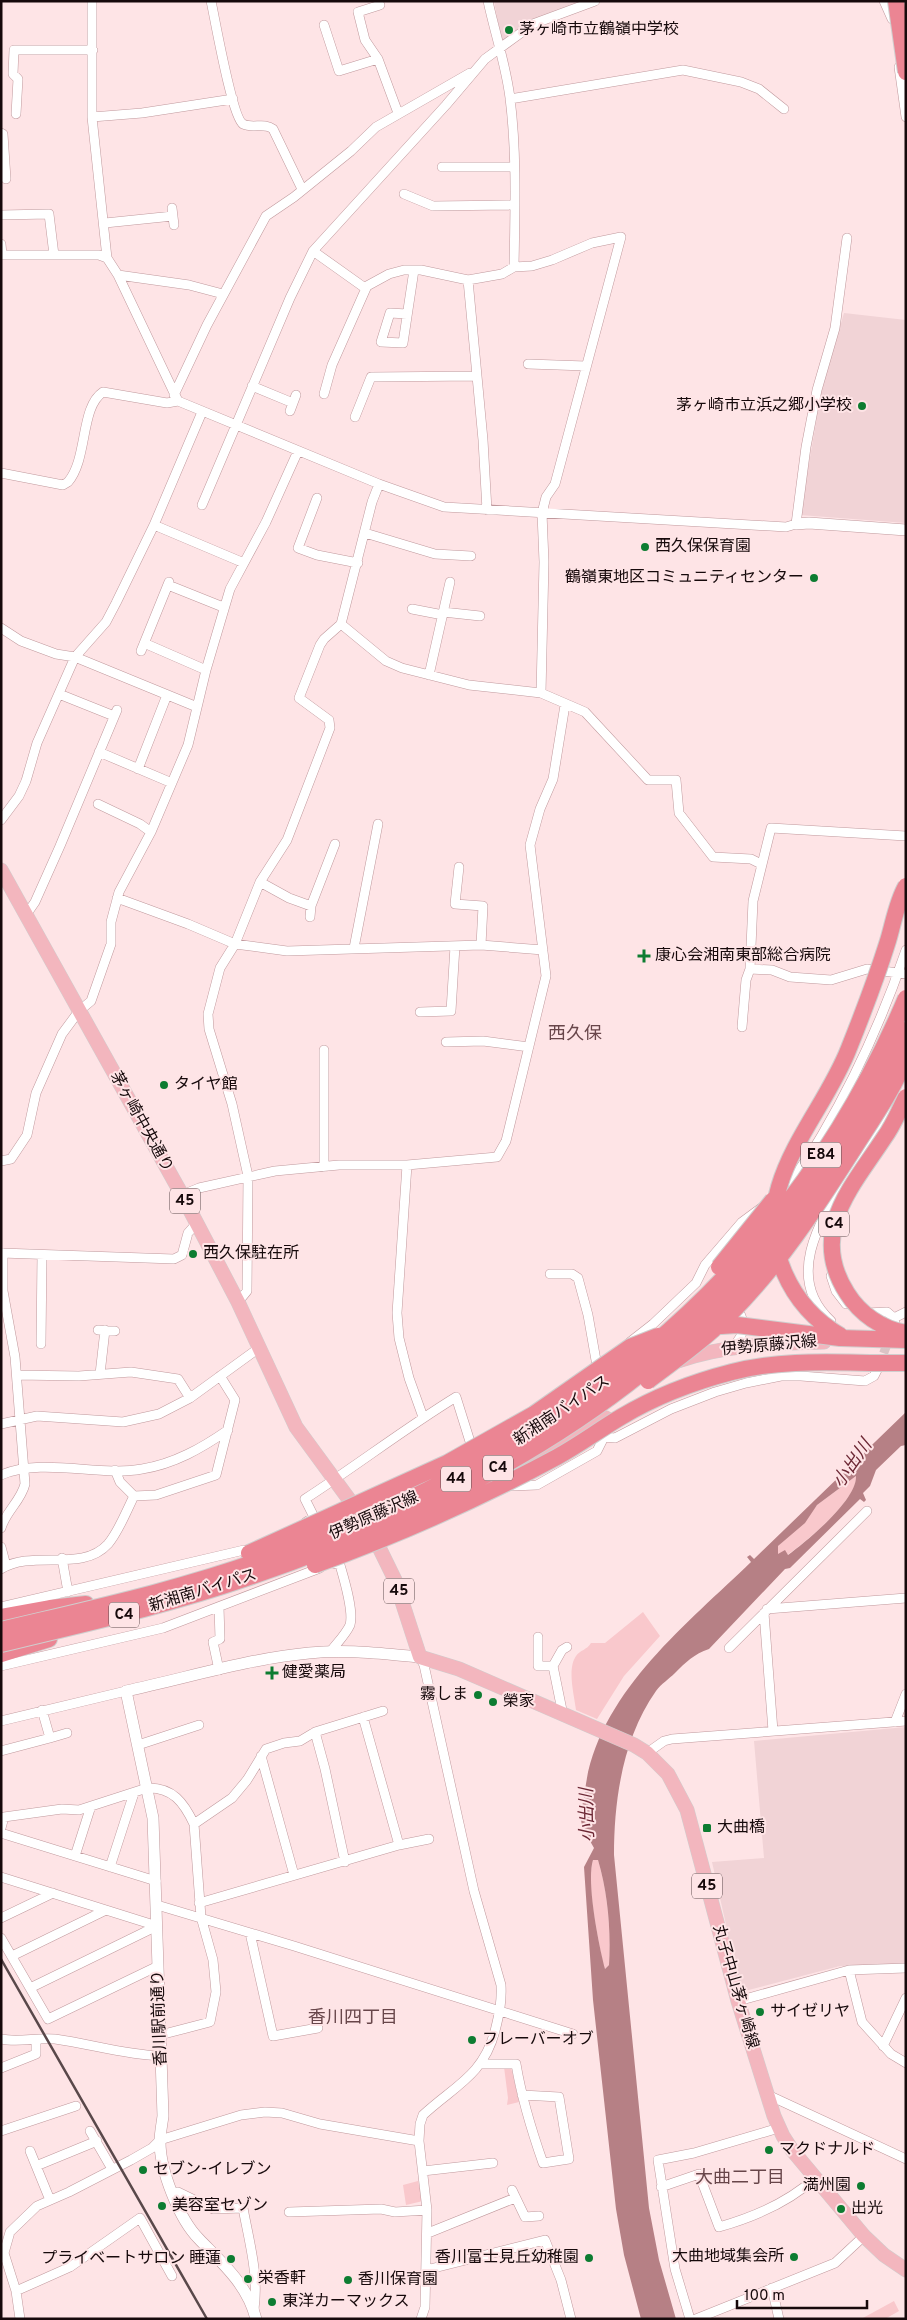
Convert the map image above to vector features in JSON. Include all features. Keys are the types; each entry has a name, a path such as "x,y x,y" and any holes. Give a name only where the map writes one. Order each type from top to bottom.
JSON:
{"highway":[{"path":"896,1 906,72"},
{"path":"906,886 876,977 847,1053 791,1154 778,1191 774,1216 775,1242 782,1268 792,1289 806,1308 842,1336 864,1346 906,1353"},
{"path":"554,1422 668,1322 714,1273 763,1215 800,1161 854,1061 881,994 906,916"},
{"name":"新湘南バイパス","path":"1,1632 141,1601 304,1544 383,1511 462,1473 537,1430 609,1381 714,1298 811,1170 864,1085 906,998"},
{"name":"新湘南バイパス","path":"1,1642 144,1609 245,1579 366,1532 444,1496 506,1463 600,1405 663,1355 714,1298 781,1232 813,1191 871,1102 906,1030"},
{"path":"486,1480 584,1427 682,1356 730,1314 812,1213 882,1106 906,1058"},
{"name":"C4","path":"898,1325 874,1321 848,1296 835,1267 832,1241 837,1213 848,1189 886,1136 906,1097"},
{"name":"C4","path":"141,1601 448,1463 534,1414 630,1347 653,1338 692,1328 737,1325 840,1338 906,1340"},
{"name":"C4","path":"67,1628 108,1622 205,1599 346,1554 505,1484 558,1456 648,1403 666,1394 712,1377 735,1371 786,1364 906,1363"},
{"path":"5,1613 141,1601"},
{"path":"1,1654 20,1649 141,1601"}],"main road":[{"name":"茅ヶ崎中央通り","path":"1,870 182,1195 238,1302 296,1427 368,1525"},
{"name":"伊勢原藤沢線","path":"141,1601 244,1576 326,1546 456,1479 606,1391 649,1371 698,1354 732,1347 785,1342 906,1340"},
{"name":"伊勢原藤沢線","path":"584,1427 662,1390 708,1374 759,1363 808,1359 906,1359"},
{"name":"伊勢原藤沢線","path":"1,1642 141,1601 250,1566 426,1507 486,1480"},
{"name":"45","path":"368,1525 395,1580 420,1657"},
{"name":"丸子中山茅ヶ崎線","path":"420,1657 459,1668 645,1752 668,1774 687,1810 738,2001 779,2128 792,2150 864,2236 884,2255 906,2270"}],"street":[{"path":"92,1 92,117 105,223 107,258 118,275 176,398 202,412 379,484 444,507 786,527 809,523 906,530"},
{"path":"211,1 239,119 243,124 268,125 273,129 302,189"},
{"path":"488,1 498,47 505,66 510,99 515,205 514,267"},
{"path":"202,505 252,386 313,251 446,105 473,72 498,47 541,21 595,1"},
{"path":"884,1 889,8 894,29 906,117"},
{"path":"380,5 358,12 365,40 378,59 398,113"},
{"path":"324,25 339,71 378,59"},
{"path":"894,29 906,44"},
{"path":"16,114 18,79 13,74 14,50 93,50"},
{"path":"510,99 683,70 741,82 759,89 784,108"},
{"path":"1,473 63,485 68,482 82,450 91,407 97,396 103,392 167,403 176,398 223,294 249,251 266,216 294,198 302,189 351,151 376,127 473,72"},
{"path":"92,117 142,113 233,99"},
{"path":"1,133 3,134 6,178"},
{"path":"442,167 514,167"},
{"path":"404,194 432,206 515,205"},
{"path":"1,215 49,214 54,255"},
{"path":"105,223 173,216"},
{"path":"324,394 330,371 365,288 389,274 414,270 468,280 502,274 514,267 532,266 552,260 592,243 621,237 590,345 555,484 546,497 542,513 543,633 541,693"},
{"path":"796,524 795,517 806,447 818,390 835,328 847,238"},
{"path":"1,244 2,255 99,255 107,258"},
{"path":"313,251 365,288"},
{"path":"407,314 414,270"},
{"path":"118,275 190,285 223,294"},
{"path":"468,280 487,510"},
{"path":"528,364 586,366"},
{"path":"355,418 371,377 477,376"},
{"path":"252,386 293,403"},
{"path":"1,820 19,796 26,781 37,744 76,657 106,622 154,525 202,412"},
{"path":"1,1162 10,1159 27,1135 36,1093 62,1034 79,1011 91,1001 104,971 112,944 111,922 118,898 152,832 188,746 223,607 266,522 298,451"},
{"path":"238,1302 247,1291 248,1176 232,1104 209,1029 208,1014 220,968 235,944 260,882 287,840 330,728 329,720 299,698 320,645 324,638 341,624 379,484"},
{"path":"317,498 298,548 318,555 358,564"},
{"path":"154,525 244,563"},
{"path":"365,533 435,554 471,556"},
{"path":"429,675 450,582"},
{"path":"206,670 143,647 169,583 223,607"},
{"path":"412,610 480,616"},
{"path":"341,624 386,661 429,675 470,685 541,693 565,705 585,712 648,780 676,780 679,813 714,857 751,859 761,864"},
{"path":"1,628 21,640 38,647 56,654 76,657 198,708"},
{"path":"26,915 49,870 116,713 59,694"},
{"path":"138,769 167,695"},
{"path":"182,1195 248,1176 324,1167 407,1165 497,1157 506,1141 546,976 530,867 530,845 540,809 552,779 565,705"},
{"path":"99,752 172,783"},
{"path":"98,804 140,824 152,832"},
{"path":"354,948 378,824"},
{"path":"742,1027 746,980 750,968 753,901 771,828 906,836"},
{"path":"310,917 311,906 335,844"},
{"path":"459,867 455,904 482,906 482,945"},
{"path":"260,882 289,898 311,906"},
{"path":"118,898 235,944 287,951 482,945 543,950"},
{"path":"420,1012 451,1011 455,946"},
{"path":"732,1347 740,1340 744,1331 743,1319 726,1291 728,1285 779,1223 780,1200 822,1136 870,1045 902,973 906,950"},
{"path":"750,968 772,970 790,977 830,980 867,970 902,973"},
{"path":"446,1042 483,1041 529,1047"},
{"path":"324,1050 324,1167"},
{"path":"871,1340 836,1325 824,1314 811,1288 809,1274 811,1248 832,1202 906,1078"},
{"path":"822,1136 858,1159"},
{"path":"407,1165 397,1313 400,1338 409,1378 423,1417"},
{"path":"456,1479 450,1461 539,1408 653,1324 696,1282 705,1265 742,1222 753,1212 780,1200"},
{"path":"832,1202 826,1234 829,1265 836,1291 848,1306 868,1313 887,1312 898,1325 906,1312"},
{"path":"1,1528 6,1516 22,1495 25,1484 17,1375 5,1325 2,1253 42,1256 94,1255 174,1259 184,1251 188,1233 196,1224"},
{"path":"41,1344 42,1256"},
{"path":"550,1274 572,1274 578,1278 597,1366"},
{"path":"100,1374 106,1330"},
{"path":"1,1424 20,1419 55,1416 123,1422 159,1414 190,1398 259,1348"},
{"path":"781,1376 808,1359"},
{"path":"584,1427 603,1439 615,1438 671,1409 716,1392 781,1376 826,1377 865,1382 874,1376 877,1370"},
{"path":"17,1375 79,1376 131,1372 178,1379 190,1398"},
{"path":"115,1470 120,1482 134,1496 156,1495 216,1475 235,1400 220,1376"},
{"path":"5,1613 68,1592 244,1550 311,1520 314,1514 305,1499 336,1481 423,1417 456,1397 472,1448"},
{"path":"1,1476 24,1469 141,1470 199,1450 228,1430"},
{"path":"512,1486 537,1485 597,1451 603,1439"},
{"path":"420,1528 561,1463 570,1458 568,1456"},
{"path":"1,1547 4,1567 35,1559 87,1558 98,1553 112,1538 134,1496"},
{"path":"426,1507 432,1522"},
{"path":"729,1648 867,1511"},
{"path":"326,1546 332,1564"},
{"path":"244,1550 250,1566"},
{"path":"62,1558 68,1592"},
{"path":"1,1666 163,1628 332,1564 340,1566 350,1616 350,1625 331,1651"},
{"path":"765,1611 906,1598"},
{"path":"219,1607 220,1639 213,1642 219,1670"},
{"path":"765,1611 773,1731"},
{"path":"538,1637 542,1646 538,1666 552,1666"},
{"path":"563,1715 552,1666 562,1650 567,1647"},
{"path":"1,1721 280,1656 331,1651 420,1657 424,1665 474,1891 500,1985 500,2011 490,2047 481,2064 423,2115 420,2124 419,2141 428,2233 424,2307 421,2319"},
{"name":"香川駅前通り","path":"126,1691 153,1818 163,2116 160,2152 172,2193 184,2220 235,2278 255,2315"},
{"path":"645,1752 664,1741 672,1739 902,1719 906,1694"},
{"path":"42,1710 50,1738"},
{"path":"194,1824 232,1798 247,1780 266,1749 284,1743 300,1741 315,1732 383,1711"},
{"path":"363,1717 399,1845"},
{"path":"138,1745 199,1725"},
{"path":"315,1732 327,1777 345,1862"},
{"path":"1,1750 67,1733"},
{"path":"261,1756 294,1875"},
{"path":"1,1828 3,1818 62,1809 79,1810 147,1788 168,1791 179,1798 194,1824 199,1903 213,1960 215,1984 210,2022 160,2035"},
{"path":"110,1867 134,1792"},
{"path":"75,1856 91,1806"},
{"path":"1,1834 156,1881"},
{"path":"199,1903 399,1845 429,1840"},
{"path":"1,1877 158,1926"},
{"path":"1,1918 53,1893"},
{"path":"157,1905 201,1917 573,2034"},
{"path":"12,1956 106,1910"},
{"path":"30,1988 158,1926"},
{"path":"250,1933 273,2036 318,2028"},
{"path":"1,1938 48,2019 158,1966"},
{"path":"738,2001 849,1970 906,1968"},
{"path":"849,1970 862,2022 891,2054 906,2063"},
{"path":"883,2046 906,1998"},
{"path":"1,2039 54,2039 134,2055 161,2056"},
{"path":"1,2068 36,2054 36,2040"},
{"path":"481,2064 516,2064 525,2112 543,2163 569,2159 559,2098 522,2095"},
{"path":"768,2095 906,2159"},
{"path":"1,2131 76,2106"},
{"path":"20,2319 16,2291 4,2265 4,2253 10,2232 37,2206 152,2148 160,2140 241,2115 265,2112 282,2113 320,2124 419,2141"},
{"path":"690,2319 675,2269 658,2160 694,2153 779,2128"},
{"path":"90,2131 112,2169"},
{"path":"36,2166 97,2141"},
{"path":"30,2151 50,2200"},
{"path":"423,2171 493,2163"},
{"path":"661,2187 698,2174 719,2227 765,2210 800,2191 815,2178"},
{"path":"172,2193 178,2192 213,2209 243,2208 253,2258 256,2294 255,2315"},
{"path":"428,2233 513,2194 525,2217 538,2216"},
{"path":"289,2212 381,2209 395,2212 427,2210"},
{"path":"16,2291 70,2266 140,2218 172,2276"},
{"path":"696,2319 835,2263 864,2236"},
{"path":"426,2270 545,2240 561,2280 571,2319"},
{"path":"772,2288 779,2319"},
{"path":"717,2309 720,2319"}],"shaded area":[{"name":"茅ヶ崎市立鶴嶺中学校","path":"494,1 584,1 503,41 501,39"},
{"name":"茅ヶ崎市立浜之郷小学校","path":"844,313 906,320 906,523 800,515 822,388"},
{"path":"856,1476 855,1485 849,1496 818,1531 787,1555 778,1555 778,1546 817,1505"},
{"path":"643,1612 660,1636 624,1676 597,1719 576,1710 572,1668 576,1656 591,1643 605,1643"},
{"path":"906,1727 906,1964 840,1966 741,1992 712,1862 764,1858 754,1741"},
{"path":"593,1860 598,1860 608,1912 609,1965 604,1970 592,1899 591,1871"},
{"path":"504,2067 511,2067 519,2102 507,2105 508,2098"},
{"path":"418,2181 423,2201 406,2205 403,2185"},
{"path":"894,2301 899,2311 885,2319 861,2319"}],"water":[{"name":"小出川","path":"906,1412 906,1445 901,1446 876,1470 870,1486 863,1493 866,1500 864,1502 860,1499 790,1568 785,1569 709,1649 690,1659 660,1686 645,1709 628,1749 616,1812 614,1855 649,2208 659,2260 676,2319 641,2319 624,2255 616,2209 593,2000 584,1867 594,1848 582,1825 582,1808 593,1756 606,1724 625,1693 673,1637 751,1562 747,1557 750,1555 754,1559","holes":["856,1476 854,1486 848,1496 830,1519 788,1555 785,1550 778,1554 778,1546 805,1523 817,1505","593,1860 598,1860 608,1912 609,1965 605,1969 592,1898 591,1870"]}],"tunnel":[{"path":"879,1366 890,1336"}],"railway":[{"path":"1,1959 207,2319"}],"place":[{"name":"茅ヶ崎市立鶴嶺中学校","path":"509,30"},
{"name":"茅ヶ崎市立浜之郷小学校","path":"862,406"},
{"name":"西久保保育園","path":"645,547"},
{"name":"鶴嶺東地区コミュニティセンター","path":"814,578"},
{"name":"康心会湘南東部総合病院","path":"644,956"},
{"name":"タイヤ館","path":"164,1085"},
{"name":"西久保駐在所","path":"193,1254"},
{"name":"健愛薬局","path":"272,1673"},
{"name":"霧しま","path":"478,1695"},
{"name":"榮家","path":"493,1702"},
{"name":"大曲橋","path":"707,1828"},
{"name":"サイゼリヤ","path":"760,2012"},
{"name":"フレーバーオブ","path":"472,2040"},
{"name":"マクドナルド","path":"769,2150"},
{"name":"セブン-イレブン","path":"143,2170"},
{"name":"満州園","path":"861,2186"},
{"name":"美容室セゾン","path":"162,2206"},
{"name":"出光","path":"841,2209"},
{"name":"大曲地域集会所","path":"794,2257"},
{"name":"香川富士見丘幼稚園","path":"589,2258"},
{"name":"プライベートサロン 睡蓮","path":"231,2259"},
{"name":"栄香軒","path":"248,2279"},
{"name":"香川保育園","path":"348,2280"},
{"name":"東洋カーマックス","path":"272,2302"}],"district":[{"name":"西久保","path":"575,1034"},
{"name":"香川四丁目","path":"353,2018"},
{"name":"大曲二丁目","path":"740,2178"}]}
